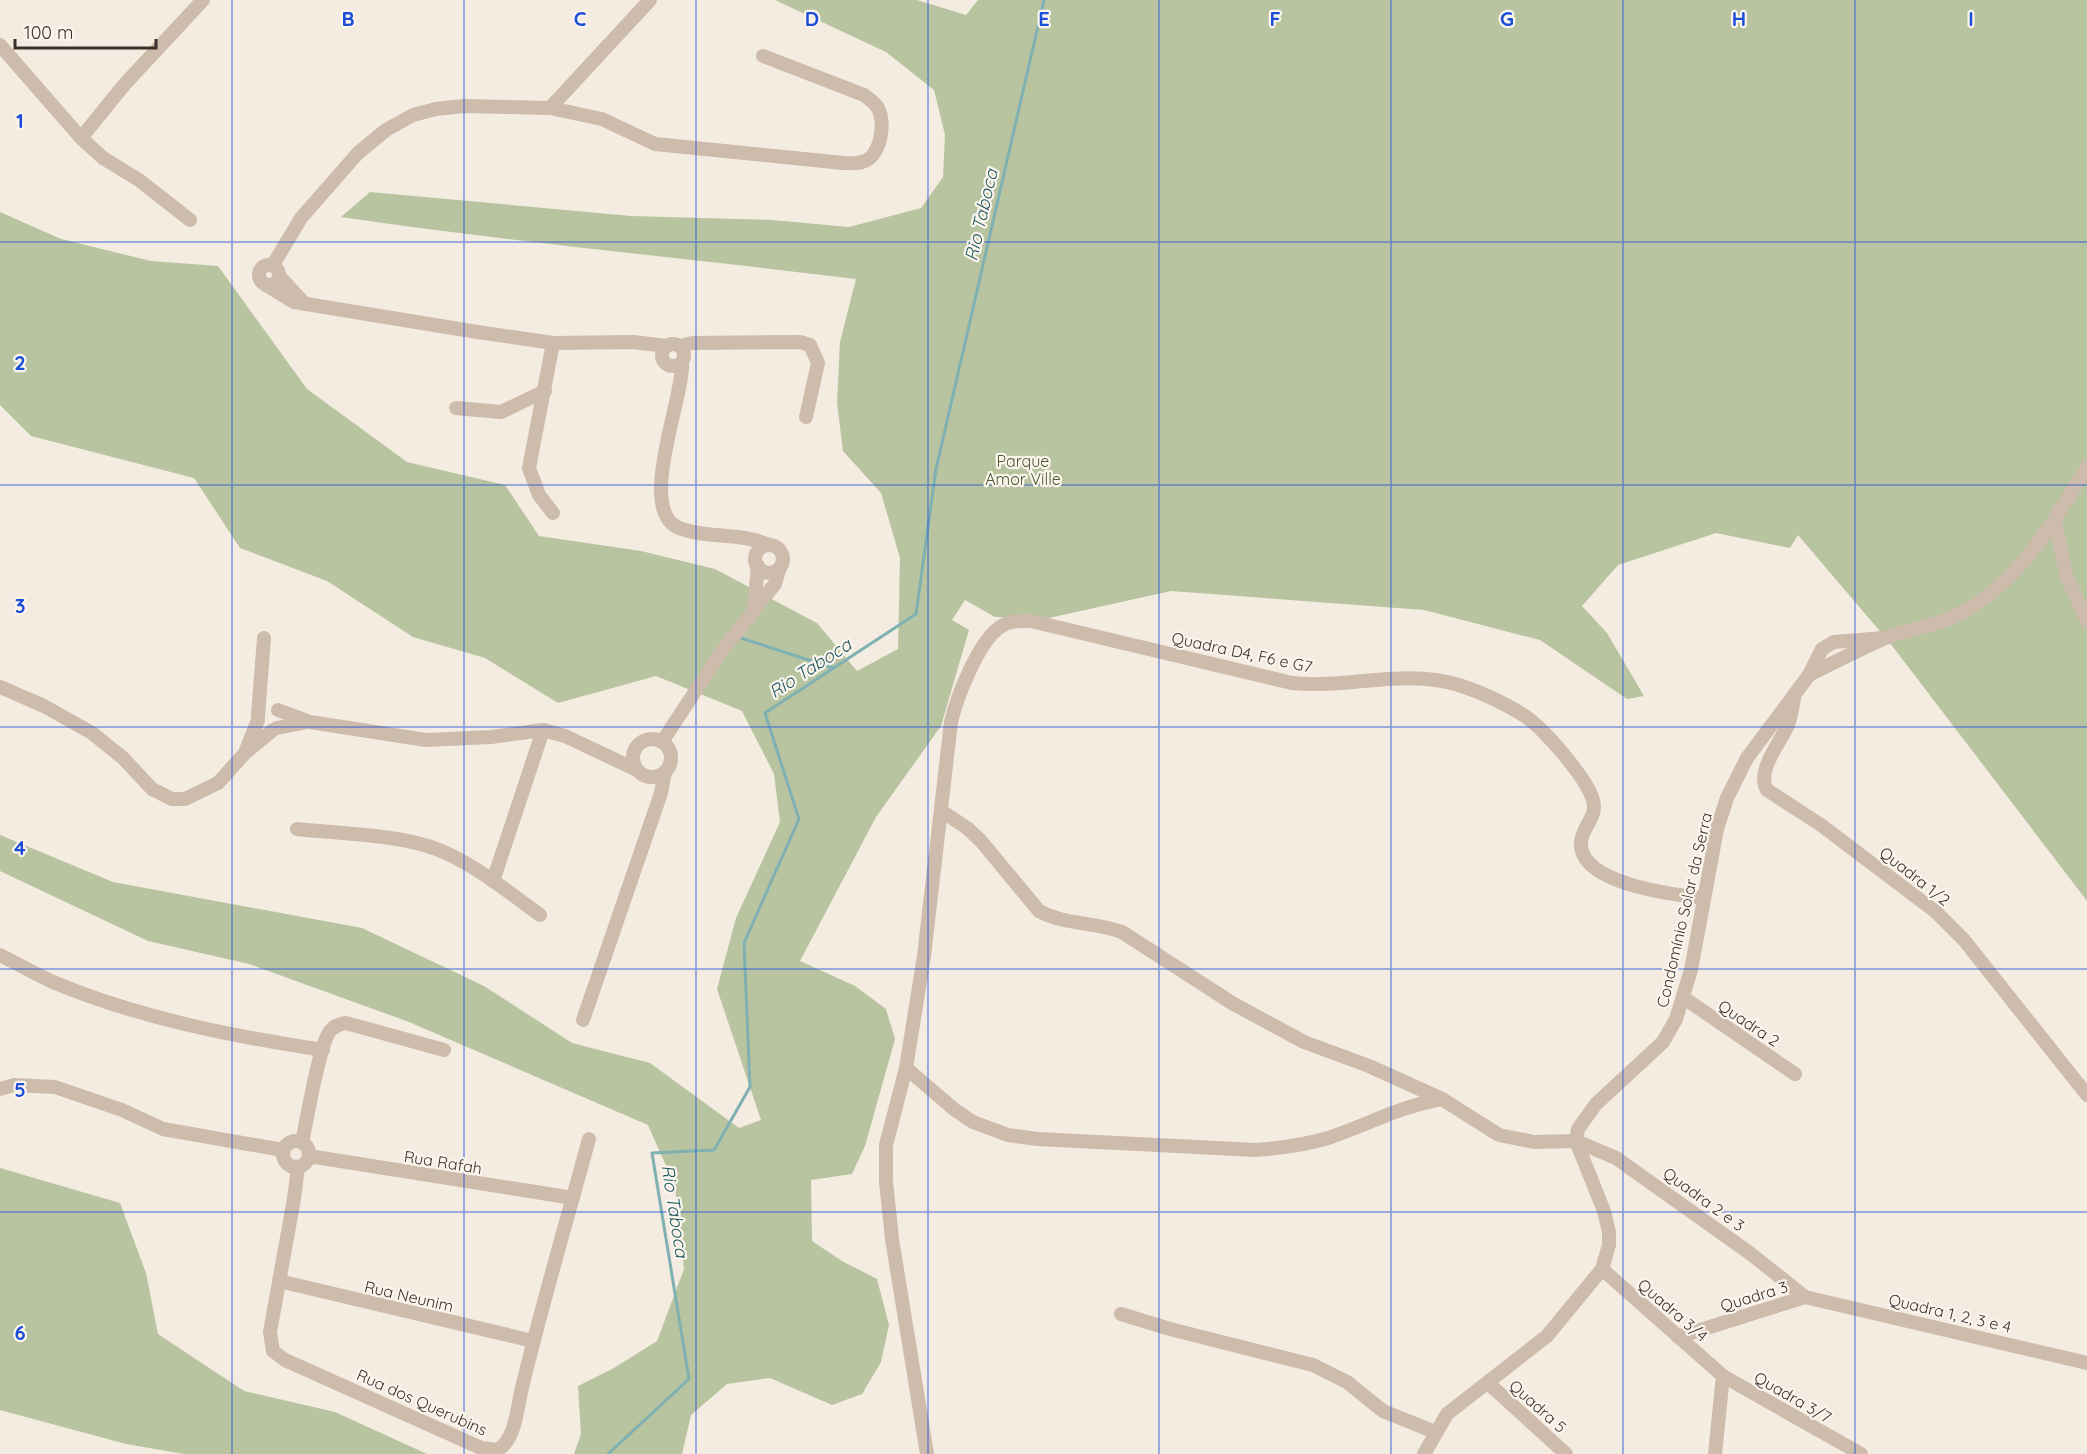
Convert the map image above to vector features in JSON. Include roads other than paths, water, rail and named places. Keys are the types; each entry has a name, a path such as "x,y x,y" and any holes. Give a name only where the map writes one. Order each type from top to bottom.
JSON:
{"street":[{"path":"81,138 124,86 203,0"},
{"path":"550,108 650,0"},
{"path":"0,45 81,138 103,158 138,180 190,220"},
{"path":"276,270 301,218 344,169 386,130 413,115 463,106 550,108 602,119 640,139 676,148 843,163 861,162 876,152 880,119 874,103 864,95 764,56"},
{"path":"305,304 276,270 266,265 259,271 259,278 266,285 286,298 305,304 553,343 633,342 678,353"},
{"path":"633,342 673,367 678,353"},
{"path":"676,394 664,362 663,350 678,353 699,343 800,342 810,345 818,363 806,417"},
{"path":"553,343 545,391 530,451 529,468 539,495 553,513"},
{"path":"662,742 754,608 775,584 783,558 780,550 755,540 677,527 666,518 662,510 660,492 676,394 682,377 678,353"},
{"path":"456,408 501,412 545,391"},
{"name":"Condomínio Solar da Serra","path":"1576,1141 1584,1118 1663,1042 1671,1029 1684,998 1717,829 1727,798 1747,758 1796,691 1809,675 1884,638 1950,619 2011,576 2055,520 2087,466"},
{"path":"2055,520 2066,575 2087,621"},
{"path":"727,536 769,572 780,567"},
{"path":"754,608 757,562 761,548 768,545"},
{"name":"Quadra D4, F6 e G7","path":"943,812 951,722 957,697 992,634 1006,624 1031,621 1292,683 1315,686 1372,678 1405,678 1458,685 1525,716 1546,736 1582,779 1594,802 1591,821 1581,842 1585,859 1592,866 1631,886 1674,895 1704,898"},
{"path":"246,752 258,718 264,638"},
{"path":"0,687 44,706 92,733 123,758 152,789 166,798 185,799 218,783 246,752 275,729 281,718 261,686"},
{"name":"Quadra 1/2","path":"1796,691 1788,724 1765,772 1764,785 1767,790 1821,825 1936,912 1964,940 2087,1095"},
{"path":"258,718 265,708 277,709 310,722 426,740 491,737 543,730 565,736 610,760 643,773 665,772"},
{"path":"258,718 263,729 310,722"},
{"path":"493,881 543,730"},
{"path":"583,1020 661,793 671,756 662,742 650,739 642,741 633,754 610,760"},
{"path":"633,754 643,773 661,793"},
{"path":"927,1454 892,1239 886,1181 886,1145 906,1068 943,812 967,828 981,841 1039,911 1053,919 1106,926 1122,932 1232,1003 1304,1042 1369,1066 1442,1099 1499,1135 1534,1142 1576,1141 1604,1211 1609,1232 1609,1245 1602,1269 1547,1336 1447,1414 1424,1454"},
{"path":"297,829 388,839 436,849 493,881 540,915"},
{"path":"0,956 52,981 127,1008 245,1038 323,1050"},
{"name":"Quadra 2","path":"1684,998 1795,1074"},
{"path":"302,1142 323,1050 328,1034 333,1028 346,1023 444,1050"},
{"path":"906,1068 954,1110 992,1130 1018,1137 1074,1142 1256,1150 1278,1148 1328,1138 1412,1104 1442,1099"},
{"path":"0,1089 14,1085 55,1087 122,1110 163,1129 283,1150 295,1140 302,1142 308,1148 309,1156 305,1163 298,1167 286,1162 283,1150"},
{"name":"Rua dos Querubins","path":"298,1167 270,1332 271,1346 278,1356 488,1450 497,1450 508,1441 589,1139"},
{"name":"Quadra 2 e 3","path":"1576,1141 1616,1158 1638,1171 1758,1259 1805,1298"},
{"name":"Rua Rafah","path":"309,1156 573,1198"},
{"name":"Quadra 3/4","path":"1602,1269 1723,1376"},
{"name":"Rua Neunim","path":"279,1281 533,1341"},
{"name":"Quadra 3","path":"1678,1337 1805,1298"},
{"name":"Quadra 1, 2, 3 e 4","path":"1805,1298 2087,1363"},
{"path":"1121,1314 1170,1329 1313,1365 1347,1382 1383,1411 1435,1432"},
{"path":"1715,1454 1723,1376"},
{"name":"Quadra 3/7","path":"1723,1376 1845,1450 1861,1454"},
{"name":"Quadra 5","path":"1488,1383 1566,1454"}],"waterway":[{"name":"Rio Taboca","path":"608,1454 689,1379 652,1153 714,1150 750,1087 744,943 799,819 765,713 916,614 936,469 1044,0"},
{"path":"741,638 833,668"}],"park label":[{"name":"Parque Amor Ville","path":"1023,470"}]}
